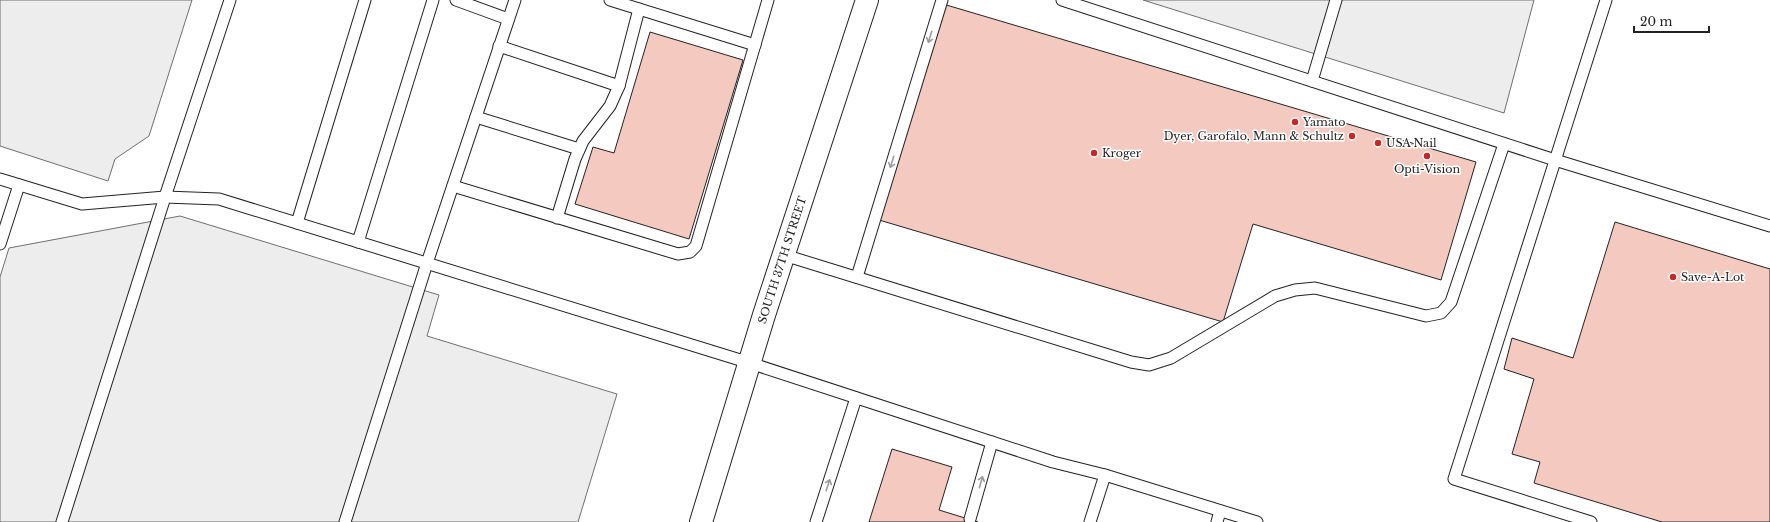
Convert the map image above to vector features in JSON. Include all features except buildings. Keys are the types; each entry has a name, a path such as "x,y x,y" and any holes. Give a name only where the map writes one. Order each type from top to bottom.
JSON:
{"street":[{"name":"SOUTH 37TH STREET","path":"705,521 750,363 867,0"}],"lane":[{"path":"62,522 230,0"},
{"path":"297,223 365,0"},
{"path":"358,242 433,0"},
{"path":"456,0 508,19"},
{"path":"345,522 427,263 515,0"},
{"path":"610,0 755,45"},
{"path":"453,186 678,254 690,252 696,246 768,0"},
{"path":"857,277 942,0"},
{"path":"1062,0 1554,160 1770,226"},
{"path":"1312,81 1336,0"},
{"path":"1591,522 1454,479 1606,0"},
{"path":"557,218 579,149 583,141 610,106 619,86 639,9"},
{"path":"499,46 619,86"},
{"path":"476,117 579,149"},
{"path":"784,255 1124,359 1149,365 1171,358 1275,296 1296,290 1315,288 1426,316 1441,313 1451,302 1504,144"},
{"path":"0,179 82,204 166,197 219,199 750,363 1053,462 1105,476 1257,522"},
{"path":"0,244 19,185"},
{"path":"816,522 856,398"},
{"path":"970,520 992,442"},
{"path":"1090,522 1105,476"},
{"path":"1217,522 1220,511"}],"shaded area":[{"path":"0,0 192,0 149,136 115,159 108,181 0,146"},
{"path":"1143,0 1534,0 1504,113"},
{"path":"180,216 439,295 427,336 617,394 578,522 0,522 0,277 9,248"}],"place":[{"name":"Yamato","path":"1295,122"},
{"name":"Dyer, Garofalo, Mann & Schultz","path":"1352,136"},
{"name":"USA Nail","path":"1378,143"},
{"name":"Kroger","path":"1094,153"},
{"name":"Opti-Vision","path":"1427,156"},
{"name":"Save-A-Lot","path":"1673,277"}]}
